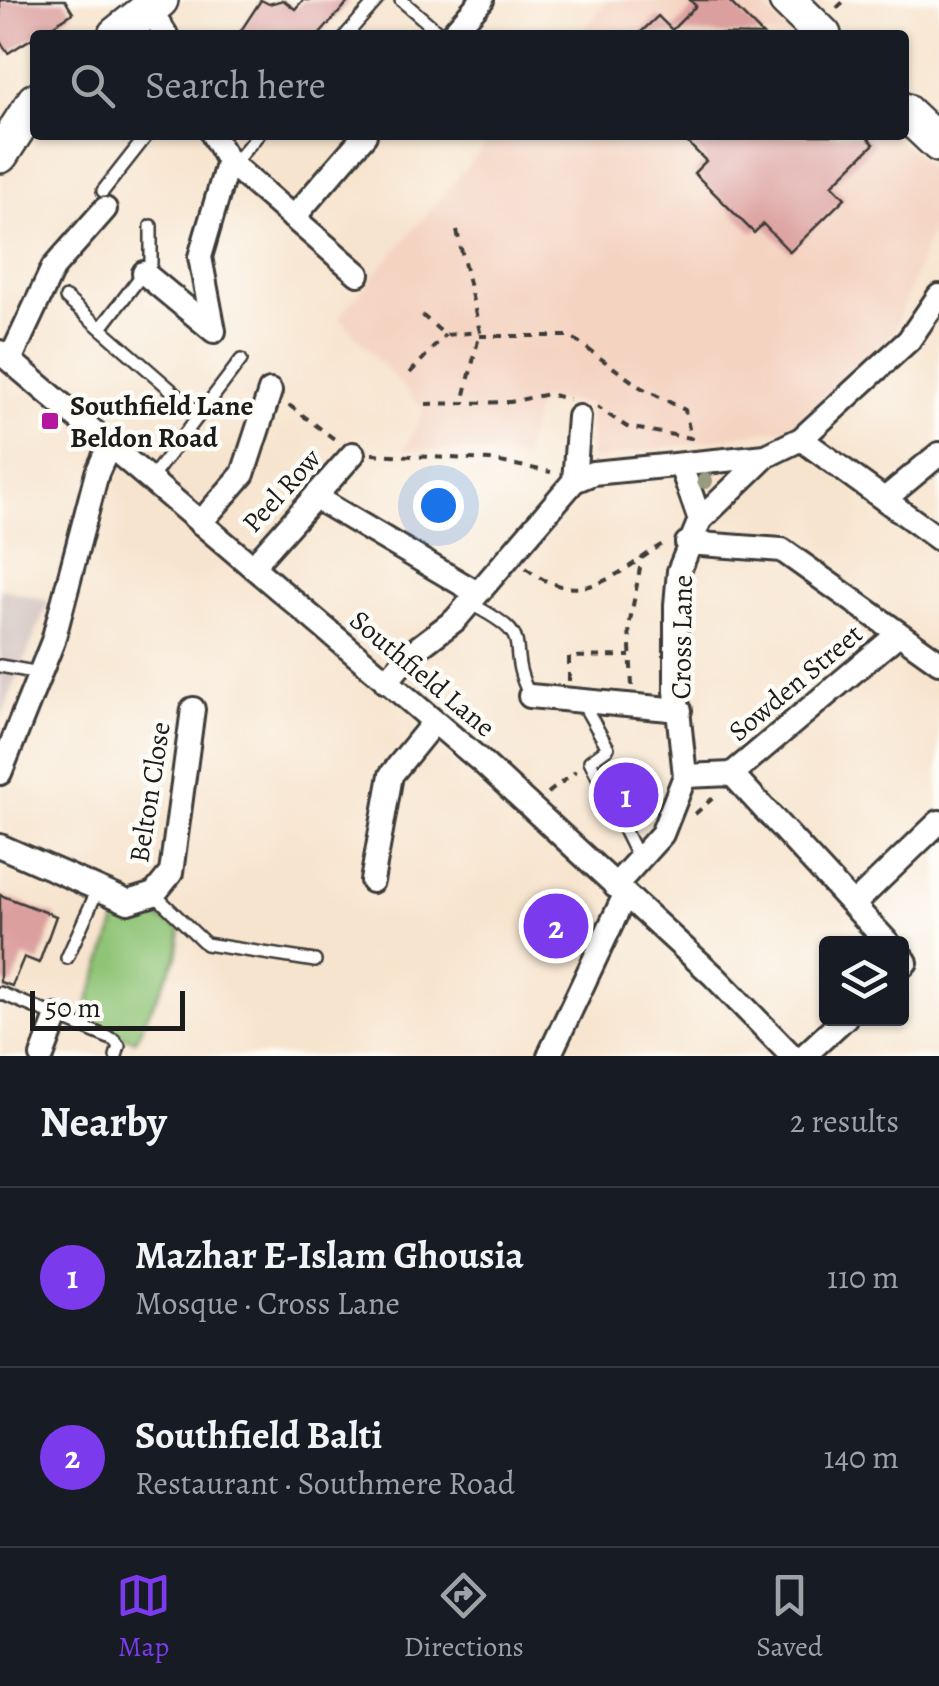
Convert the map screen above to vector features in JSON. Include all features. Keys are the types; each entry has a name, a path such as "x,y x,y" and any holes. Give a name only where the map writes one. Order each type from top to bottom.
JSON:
{"main road":[{"path":"787,0 818,30"},
{"path":"127,30 159,15"},
{"path":"0,155 30,109"},
{"path":"909,116 939,144"}],"street":[{"path":"455,30 482,0"},
{"path":"216,140 230,163 358,274"},
{"path":"293,218 361,140"},
{"path":"144,272 214,331 200,257 230,163"},
{"path":"5,356 54,268 104,200"},
{"name":"Cross Lane","path":"549,1056 620,891 639,860 662,834 685,776 676,605 687,543 700,520 766,456 801,439 909,340 939,296"},
{"name":"Southfield Lane","path":"5,356 434,722 620,891 792,1056"},
{"path":"200,524 243,474 270,390"},
{"path":"574,481 583,407"},
{"path":"801,439 939,539"},
{"path":"0,773 53,641 97,473 109,446"},
{"name":"Peel Row","path":"253,566 353,454"},
{"path":"885,499 939,454"},
{"path":"386,682 410,654 455,620 574,481 594,472 766,456"},
{"path":"681,466 700,520"},
{"path":"316,498 474,598"},
{"path":"687,543 782,550 939,662"},
{"name":"Sowden Street","path":"685,776 732,774 897,635"},
{"path":"530,696 680,710"},
{"name":"Belton Close","path":"0,846 128,902 154,894 171,874 193,708"},
{"path":"372,881 391,775 434,722"},
{"path":"732,774 882,936"},
{"path":"853,905 939,822"},
{"path":"42,1056 57,1016"},
{"path":"804,1056 836,1026"}],"lane":[{"path":"351,30 378,0"},
{"path":"401,0 436,30"},
{"path":"104,200 144,140"},
{"path":"230,163 253,140"},
{"path":"101,328 152,263 151,226"},
{"path":"66,298 200,415"},
{"path":"149,481 241,360"},
{"path":"474,598 507,622 517,636 522,679 530,696"},
{"path":"0,666 40,673"},
{"path":"576,701 608,748 590,761 639,860"},
{"path":"67,958 98,889"},
{"path":"154,894 206,944 315,960"},
{"path":"0,993 117,1042 116,1056"}],"path":[{"path":"457,231 480,334 463,403"},
{"path":"422,315 445,335 570,336 640,388 685,410 691,438 628,427 548,394 510,402 426,404"},
{"path":"410,373 445,335"},
{"path":"270,390 353,454 490,460 574,481"},
{"path":"510,556 562,590 594,587 700,520"},
{"path":"633,706 629,627 642,556"},
{"path":"576,701 569,657 630,656"},
{"path":"528,807 590,761"},
{"name":"Sowden Street","path":"662,834 681,825 726,788 732,774"}],"shaded area":[{"path":"609,0 757,0 787,30 583,30"},
{"path":"490,140 900,140 939,178 939,209 894,331 791,427 591,460 588,404 539,399 523,459 488,453 404,449 424,410 339,317"},
{"path":"0,588 49,601 0,720"}],"green space":[{"path":"120,910 146,910 181,930 177,956 135,1040 81,1024"}],"building":[{"path":"0,0 65,0 73,13 45,30 30,30 30,39 8,53 0,41"},
{"path":"261,0 269,4 283,0 295,9 303,0 350,0 323,30 241,30"},
{"path":"690,0 728,0 758,30 672,30 696,6"},
{"path":"658,16 672,30 643,30"},
{"path":"685,140 870,140 874,144 832,185 845,198 790,252 763,224 754,233 694,173 706,161"},
{"path":"626,761 635,775 628,779 648,812 628,824 601,776"},
{"path":"0,895 56,916 39,963 24,957 12,986 0,982"}],"place":[{"name":"Southfield Lane Beldon Road","path":"50,421"},
{"name":"Mazhar E-Islam Ghousia","path":"626,795"},
{"name":"Southfield Balti","path":"556,926"}]}
